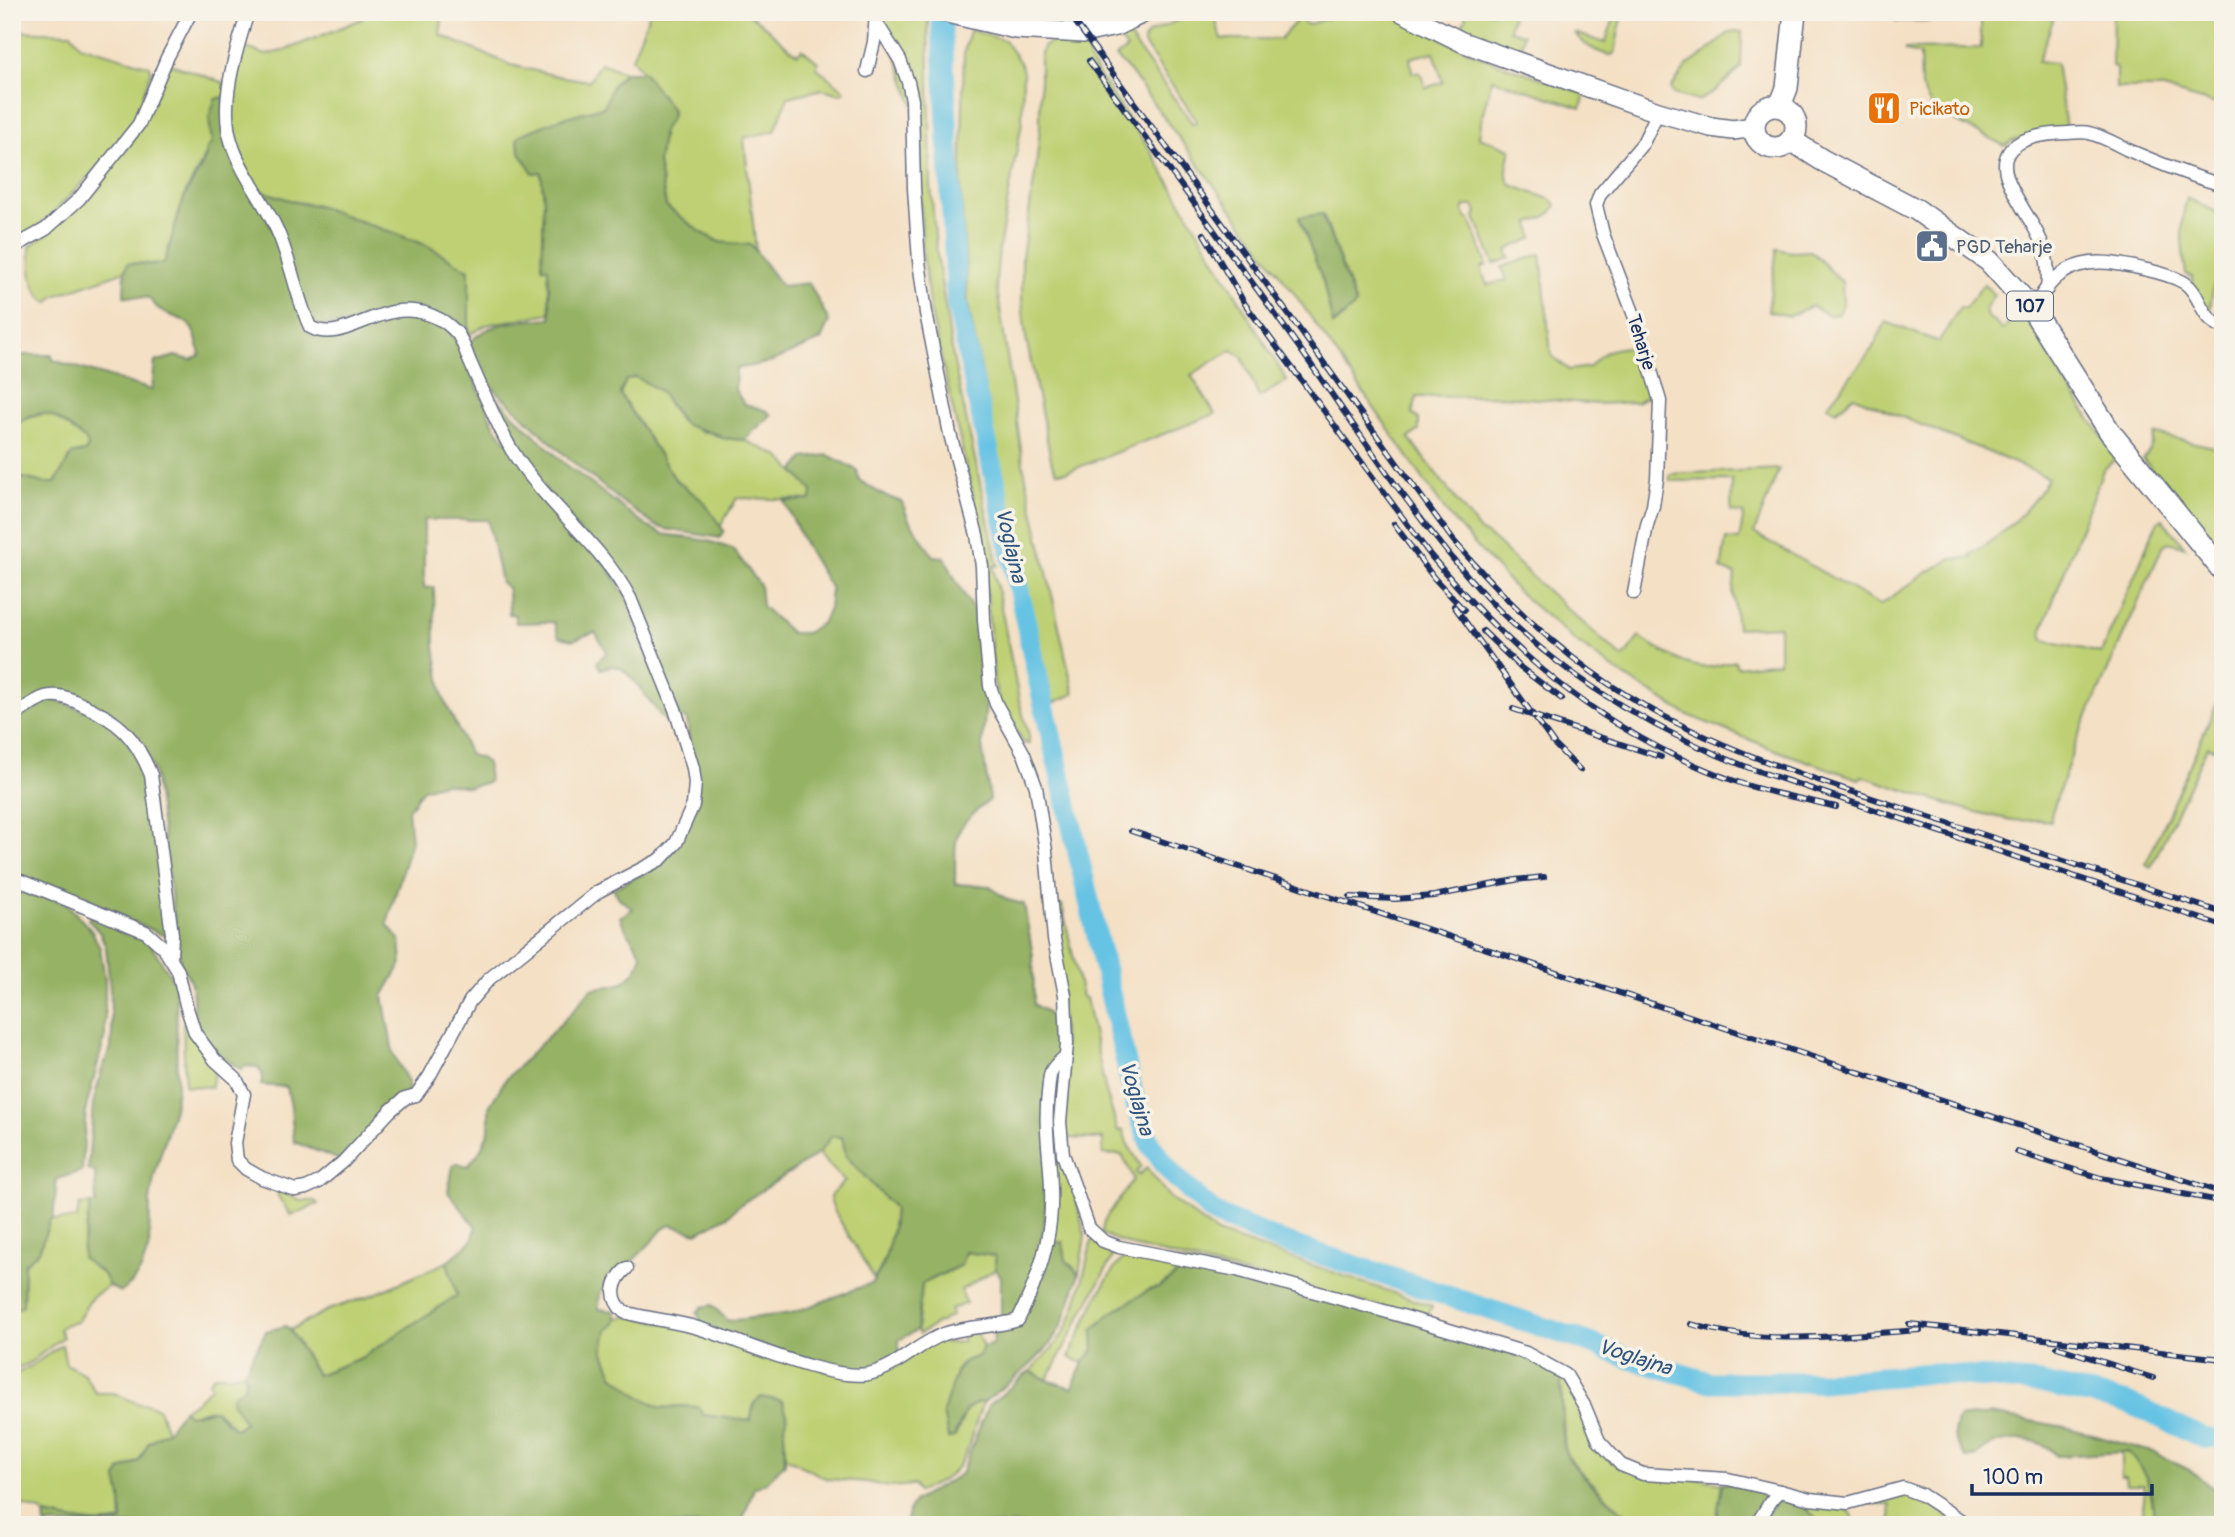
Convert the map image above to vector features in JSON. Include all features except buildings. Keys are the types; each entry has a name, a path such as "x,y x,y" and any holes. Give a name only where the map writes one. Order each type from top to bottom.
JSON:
{"main road":[{"path":"1780,106 1787,88 1796,12"},
{"path":"1780,106 1790,112 1796,121 1796,131 1784,146 1774,148 1764,145 1757,137 1754,127 1756,117 1762,110 1780,106"},
{"name":"107","path":"1791,140 1822,160 1917,210 1989,261 2032,309 2110,432 2223,571"}],"street":[{"path":"12,248 46,229 79,199 139,124 167,58 191,12"},
{"path":"12,879 146,932 163,947 178,971 195,1033 215,1060 236,1079 244,1094 235,1143 237,1160 262,1178 295,1190 319,1182 343,1162 390,1111 405,1098 416,1096 470,1001 489,979 599,891 661,859 676,843 693,805 693,768 685,737 630,598 618,576 512,450 489,407 457,334 441,320 402,309 330,332 319,332 310,327 276,228 244,172 227,127 227,102 238,45 248,12"},
{"path":"943,12 1016,29 1083,33 1116,26 1145,12"},
{"path":"1402,12 1462,42 1658,112 1711,127 1733,130 1754,127"},
{"path":"867,71 874,42 876,17"},
{"path":"876,17 900,60 912,100 916,215 926,313 950,434 982,566 990,685 996,704 1024,754 1036,787 1046,851 1054,939 1065,995 1066,1056 1060,1122 1063,1154 1089,1228 1102,1241 1119,1247 1250,1274 1526,1353 1566,1375 1585,1407 1599,1441 1621,1465 1643,1474 1728,1479 1810,1499 1848,1503 1903,1488 1922,1495 1968,1525"},
{"name":"Teharje","path":"1634,593 1647,525 1654,506 1660,401 1637,323 1603,234 1596,205 1600,194 1643,143 1658,112"},
{"path":"2047,289 2049,273 2044,244 2007,175 2005,159 2011,147 2046,134 2088,132 2176,170 2223,185"},
{"path":"2032,309 2057,276 2071,268 2092,262 2109,262 2158,273 2185,284 2207,318 2223,327"},
{"path":"12,717 42,697 66,697 105,714 130,735 151,775 172,934 171,960"},
{"path":"627,1268 614,1284 614,1294 624,1312 698,1328 795,1361 849,1374 867,1374 885,1368 943,1335 963,1328 1000,1326 1018,1321 1028,1300 1046,1244 1051,1208 1046,1109 1051,1071 1056,1063 1066,1056"},
{"path":"1756,1525 1780,1491"}],"green space":[{"path":"717,11 747,14 791,50 798,54 802,49 818,62 816,67 845,91 840,94 823,89 788,97 775,131 744,138 756,251 751,245 720,242 702,233 666,206 658,163 663,130 671,118 672,110 632,58 650,12"},
{"path":"362,12 443,12 440,35 511,65 557,76 589,81 600,63 625,72 612,86 604,107 562,118 541,172 544,200 543,267 548,267 550,313 486,325 469,335 469,270 426,245 318,206 258,190 243,164 230,112 241,46 266,55 286,50 362,19"},
{"path":"897,12 928,19 931,187 936,248 953,358 998,566 993,566 1029,744 1024,743 1000,703 994,682 982,536 930,310 923,257 917,115 883,18 886,13"},
{"path":"1197,12 1209,12 1215,17 1221,39 1280,39 1299,18 1307,25 1329,18 1331,12 1388,12 1481,57 1585,94 1581,108 1492,79 1479,137 1511,149 1507,172 1511,185 1552,200 1556,205 1548,215 1530,223 1533,238 1507,250 1510,258 1494,264 1475,217 1477,212 1474,206 1465,206 1463,211 1466,218 1470,219 1487,265 1481,268 1487,285 1507,280 1502,267 1541,254 1551,355 1569,370 1590,367 1611,350 1638,347 1651,382 1650,395 1637,402 1599,404 1501,396 1417,397 1412,414 1419,419 1419,430 1409,438 1480,531 1494,540 1623,658 1639,637 1672,656 1698,666 1707,667 1735,661 1737,667 1779,662 1779,626 1737,628 1733,594 1735,574 1721,569 1726,539 1739,540 1744,514 1731,512 1732,480 1670,481 1670,474 1779,469 1754,533 1880,605 1951,559 1972,558 1971,554 2004,530 2025,511 2048,478 1854,396 1836,411 1827,406 1872,349 1886,322 1939,342 1960,307 1965,308 1984,284 1994,295 1986,307 1986,315 2003,330 2021,309 2065,382 2117,458 2103,470 2042,630 2043,640 2101,653 2157,523 2162,519 2185,547 2169,542 2163,546 2076,742 2051,821 2018,820 1975,812 1862,776 1859,779 1778,751 1688,715 1616,671 1574,640 1516,590 1449,516 1296,296 1131,73 1116,57 1127,49 1118,36 1130,38 1193,124 1197,121 1144,44 1149,33","holes":["1434,52 1443,82 1426,88 1420,73 1412,72 1410,58","1323,214 1356,305 1333,325 1323,281 1300,218"]},
{"path":"1462,12 1513,12 1509,30 1523,34 1520,53 1461,28 1466,17"},
{"path":"1598,12 1622,12 1615,53 1611,55 1590,47 1575,33 1605,43 1614,18"},
{"path":"1895,12 2056,12 2038,62 2056,63 2066,128 2012,141 2005,146 1933,110 1921,87 1920,54 1905,49 1981,48 1981,21 1896,21"},
{"path":"2113,12 2223,12 2223,106 2160,88 2116,88 2116,68 2112,66"},
{"path":"970,30 1004,40 1021,64 1023,73 1022,122 999,248 996,282 1024,469 1074,694 1053,703 1015,537 968,304 961,190 964,52"},
{"path":"12,31 71,33 80,45 150,66 151,71 135,120 108,157 50,216 12,242"},
{"path":"1730,32 1742,32 1741,67 1713,93 1698,101 1673,94 1671,88 1687,66"},
{"path":"1062,40 1084,40 1092,65 1155,158 1287,381 1259,397 1242,357 1232,350 1191,375 1215,414 1066,472 1057,472 1052,464 1026,338 1022,301 1022,257 1040,127 1040,57 1043,47"},
{"path":"168,63 227,84 225,97 209,118 212,143 185,194 164,263 128,263 125,271 55,296 48,303 34,285 30,246 48,233 133,140"},
{"path":"625,72 644,72 672,110 671,118 663,130 658,163 666,206 702,233 719,242 751,245 782,286 809,283 829,321 821,340 771,362 736,369 735,390 744,404 767,411 771,415 744,440 722,438 685,425 660,391 636,377 626,380 620,394 675,479 703,501 724,531 720,538 654,525 620,500 569,459 481,377 469,344 486,330 496,326 551,318 548,268 542,267 544,200 541,172 533,173 521,154 517,140 520,135 562,118 604,107 612,86"},
{"path":"225,97 224,121 274,233 308,331 316,336 327,337 400,313 434,321 447,329 459,344 494,425 610,571 626,597 673,721 667,723 624,670 613,666 601,669 597,662 607,652 595,632 573,640 559,637 554,622 516,623 515,615 509,614 508,588 501,583 488,520 424,520 424,588 434,587 435,647 443,697 470,755 487,763 489,782 469,787 443,783 423,789 408,810 411,841 387,924 400,940 402,963 383,996 393,1053 408,1082 408,1093 340,1160 294,1142 287,1087 261,1085 263,1074 259,1067 245,1066 242,1070 225,1059 222,1060 207,1045 196,1027 191,983 181,967 154,772 146,753 65,693 12,712 12,475 43,483 55,483 72,454 85,452 88,446 86,440 59,420 42,414 23,419 12,428 12,378 18,355 52,355 53,360 152,390 155,362 175,356 191,360 200,355 196,338 186,322 157,308 149,298 124,296 125,271 128,263 164,263 184,199 204,162 207,148 212,143 209,118 215,99"},
{"path":"258,190 318,206 426,245 469,270 469,335 461,335 421,308 345,325 312,326"},
{"path":"2187,198 2223,215 2223,286 2214,285 2209,314 2194,290 2192,277 2186,274 2182,226"},
{"path":"1322,214 1356,305 1333,325 1323,281 1299,217"},
{"path":"1777,249 1792,252 1811,251 1842,282 1843,304 1838,314 1829,315 1812,306 1789,316 1768,311"},
{"path":"636,377 660,391 680,421 722,438 744,440 779,456 813,491 811,500 737,498 720,527 703,501 675,479 620,394 626,380"},
{"path":"489,391 564,463 648,527 663,534 708,541 733,549 760,585 762,606 791,633 806,633 823,622 829,608 831,589 805,545 784,501 811,500 812,491 794,471 804,458 828,455 857,470 859,480 883,495 902,502 908,518 933,556 945,557 978,619 986,704 982,746 990,800 961,827 956,845 955,884 989,886 1008,900 1024,904 1033,956 1034,1005 1044,1010 1063,1029 1063,1047 1050,1068 1048,1187 1041,1253 1016,1319 1001,1323 1001,1277 996,1269 995,1256 965,1252 961,1265 922,1284 917,1330 899,1340 899,1357 867,1372 826,1367 704,1327 697,1313 702,1307 712,1305 728,1321 792,1313 872,1283 883,1266 892,1232 894,1208 846,1156 842,1137 832,1136 818,1154 738,1206 728,1216 697,1233 671,1225 664,1228 636,1257 608,1280 599,1300 599,1309 615,1311 616,1320 607,1330 603,1350 613,1375 636,1394 661,1408 699,1407 703,1415 750,1421 754,1403 761,1397 782,1401 787,1414 784,1430 785,1463 767,1482 754,1488 741,1525 45,1525 44,1515 94,1523 122,1521 117,1478 120,1471 139,1461 149,1442 167,1431 183,1410 189,1415 216,1410 236,1429 245,1422 233,1404 232,1396 244,1387 244,1372 266,1331 286,1326 317,1375 361,1358 457,1295 447,1262 472,1241 476,1227 448,1192 453,1166 457,1163 468,1166 480,1151 489,1131 489,1107 505,1080 591,989 621,984 636,971 642,955 620,917 633,909 619,898 613,888 651,870 695,803 687,720 679,715 635,600 515,451 487,394"},
{"path":"45,413 54,416 86,440 89,446 85,452 70,461 55,483 43,483 12,475 12,428 20,421"},
{"path":"2155,434 2223,449 2223,552 2200,530 2143,459 2150,450"},
{"path":"2223,690 2223,752 2207,747 2151,867 2146,864"},
{"path":"53,699 104,718 126,737 147,775 170,931 165,936 78,897 69,898 12,876 12,721"},
{"path":"12,883 67,904 92,931 100,948 105,979 105,1036 86,1108 82,1171 57,1179 53,1220 50,1220 39,1251 24,1264 23,1306 12,1311"},
{"path":"1062,905 1105,1088 1118,1131 1123,1130 1127,1143 1141,1166 1136,1172 1138,1175 1147,1168 1169,1197 1217,1233 1432,1306 1427,1318 1132,1246 1101,1234 1105,1219 1134,1179 1122,1155 1103,1154 1103,1139 1063,1138 1066,1073 1053,907"},
{"path":"94,913 144,934 176,984 177,1088 154,1177 150,1201 149,1247 141,1270 131,1284 120,1292 109,1286 103,1274 82,1258 91,1204 96,1204 95,1172 88,1170 93,1104 102,1069 111,1048 112,1032 106,947 100,933 88,919"},
{"path":"187,1022 217,1065 211,1087 185,1086 183,1023"},
{"path":"1057,1072 1060,1074 1057,1122 1085,1236 1079,1274 1049,1243 1048,1109"},
{"path":"832,1136 842,1137 846,1156 894,1208 886,1254 874,1279 831,1202 831,1195 845,1181 818,1154"},
{"path":"278,1189 300,1201 315,1201 318,1204 291,1216 278,1196"},
{"path":"91,1204 82,1258 103,1274 109,1286 92,1297 77,1322 66,1324 59,1329 63,1337 31,1362 12,1371 12,1311 23,1305 24,1264 39,1251 50,1220 77,1219 79,1205"},
{"path":"1096,1239 1110,1248 1112,1258 1047,1380 1030,1371 1056,1344 1069,1323 1092,1240"},
{"path":"1063,1242 1066,1260 1079,1274 1064,1320 1054,1338 1037,1359 1016,1377 983,1403 978,1402 966,1410 954,1437 948,1438 943,1412 956,1372 965,1361 979,1356 983,1347 993,1344 994,1333 1019,1323 1049,1243"},
{"path":"965,1252 995,1256 996,1269 961,1290 966,1303 950,1310 952,1315 919,1334 917,1330 922,1284 961,1265"},
{"path":"1129,1254 1191,1264 1093,1330 1094,1350 1083,1363 1069,1357 1103,1286"},
{"path":"447,1262 458,1295 361,1358 317,1375 290,1330 328,1310 375,1294"},
{"path":"1191,1264 1510,1349 1564,1377 1561,1382 1562,1429 1564,1447 1570,1461 1610,1501 1639,1525 906,1525 910,1508 915,1501 961,1474 988,1406 1030,1371 1072,1388 1083,1363 1094,1350 1093,1330 1109,1314 1149,1290 1158,1288"},
{"path":"629,1316 675,1325 848,1377 942,1339 944,1343 962,1342 963,1331 977,1333 983,1347 979,1356 964,1361 956,1372 955,1437 966,1410 978,1402 983,1403 963,1458 952,1473 936,1484 918,1492 914,1485 889,1487 867,1482 827,1479 785,1457 784,1430 787,1414 754,1403 751,1421 703,1415 682,1406 661,1408 636,1394 613,1375 603,1350 607,1330 615,1324 617,1318"},
{"path":"62,1345 66,1364 84,1374 96,1393 114,1393 159,1409 167,1431 149,1442 139,1461 120,1471 117,1478 122,1520 113,1523 73,1521 44,1515 43,1512 12,1502 12,1376"},
{"path":"244,1372 244,1385 233,1404 245,1422 236,1429 214,1410 189,1415 183,1410 211,1387 209,1381 215,1375"},
{"path":"1564,1377 1612,1462 1722,1483 1716,1525 1639,1525 1618,1508 1574,1465 1565,1452 1561,1382"},
{"path":"1990,1414 2065,1427 2155,1453 2188,1469 2223,1496 2223,1525 2155,1525 2146,1476 2127,1452 2056,1456 2040,1443 2017,1440 1994,1444 1977,1456 1966,1458 1955,1439 1954,1431 1958,1418"},
{"path":"2127,1452 2146,1476 2155,1525 2141,1525 2144,1485 2126,1485 2125,1477 2121,1477 2121,1453"},
{"path":"1722,1483 1739,1484 1771,1495 1754,1525 1716,1525"},
{"path":"1912,1493 1963,1525 1891,1525 1890,1504 1871,1504 1871,1499"},
{"path":"1779,1496 1800,1500 1822,1525 1760,1525"},
{"path":"1800,1500 1847,1509 1852,1514 1855,1525 1822,1525"}],"waterway":[{"name":"Voglajna","path":"941,12 957,304 1039,683 1135,1102 1150,1144 1171,1173 1215,1214 1277,1240 1579,1339 1633,1360 1710,1382 1822,1382 1931,1373 2040,1383 2128,1403 2204,1438 2223,1439"}],"railway":[{"path":"1068,12 1453,540 1508,600 1568,654 1646,707 1755,757 2223,913"},
{"path":"1089,61 1425,524 1500,611 1565,667 1636,714 1713,753 1752,769 2223,926"},
{"path":"1204,234 1245,304 1431,556 1498,629 1534,662 1570,692 1651,744 1754,788 1836,807"},
{"path":"1394,524 1434,578 1464,610"},
{"path":"1454,606 1554,744 1580,770"},
{"path":"1483,631 1521,668 1562,699"},
{"path":"1513,709 1661,757"},
{"path":"1131,831 2223,1193"},
{"path":"1350,897 1395,899 1434,896 1544,877"},
{"path":"2017,1152 2101,1178 2219,1201"},
{"path":"1691,1324 1748,1335 1805,1338 1920,1330"},
{"path":"1909,1324 2223,1359"},
{"path":"2057,1347 2153,1378"}],"place":[{"name":"Picikato","path":"1884,108"},
{"name":"PGD Teharje","path":"1932,246"}]}
